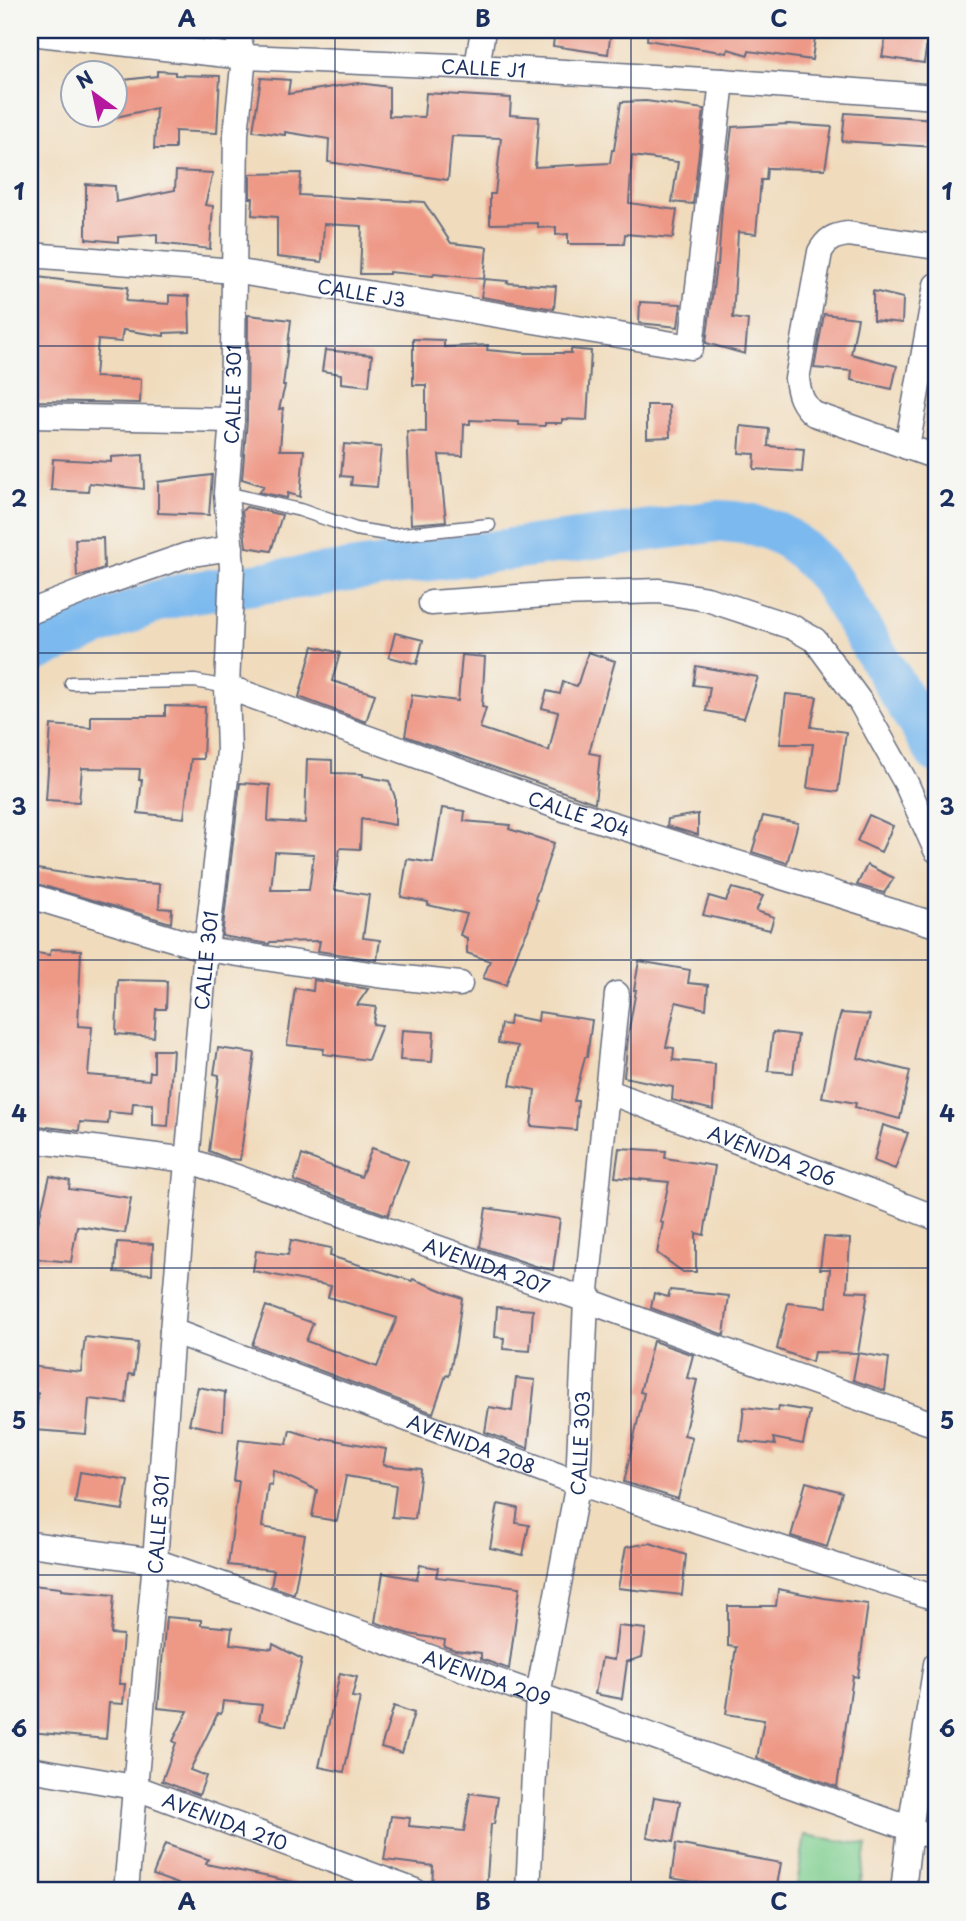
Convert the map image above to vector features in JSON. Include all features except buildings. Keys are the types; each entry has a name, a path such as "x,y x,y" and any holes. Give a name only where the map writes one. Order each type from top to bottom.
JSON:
{"street":[{"name":"CALLE 301","path":"126,1891 206,949 229,752 227,687 232,558 226,493 232,420 236,134 244,57 236,30"},
{"path":"477,67 483,30"},
{"name":"CALLE J1","path":"30,33 244,57 722,81 936,97"},
{"name":"CALLE J3","path":"30,255 234,271 691,347 722,81"},
{"path":"936,247 848,234 826,241 820,252 797,379 805,406 814,414 936,457"},
{"path":"908,447 936,285"},
{"path":"30,416 232,420"},
{"path":"30,612 187,555 232,558"},
{"path":"430,603 561,594 659,591 707,599 792,627 815,640 861,704 906,783 936,850"},
{"name":"CALLE 204","path":"227,687 567,810 936,925"},
{"path":"30,896 206,949 377,975 460,984"},
{"name":"CALLE 303","path":"528,1891 538,1695 578,1483 586,1300 617,994"},
{"name":"AVENIDA 206","path":"607,1091 936,1218"},
{"name":"AVENIDA 207","path":"30,1140 188,1160 936,1425"},
{"name":"AVENIDA 208","path":"172,1331 578,1483 936,1598"},
{"name":"AVENIDA 209","path":"30,1544 155,1561 936,1838"},
{"path":"903,1891 936,1664"},
{"name":"AVENIDA 210","path":"30,1769 134,1787 415,1891"}],"lane":[{"path":"226,493 300,510 356,529 393,535 488,525"},
{"path":"71,683 195,681 227,687"}],"green space":[{"path":"805,1835 867,1845 859,1891 796,1891"}],"waterway":[{"path":"30,653 155,602 187,593 718,521 738,522 769,529 794,543 831,580 936,752"}]}
